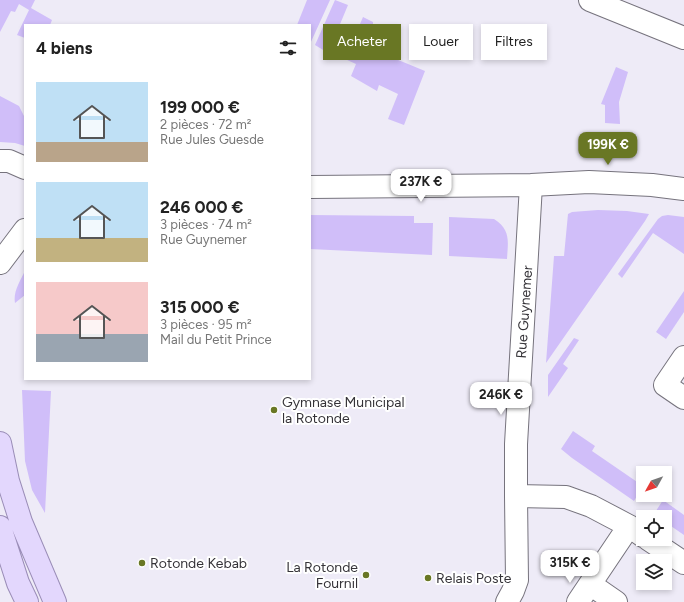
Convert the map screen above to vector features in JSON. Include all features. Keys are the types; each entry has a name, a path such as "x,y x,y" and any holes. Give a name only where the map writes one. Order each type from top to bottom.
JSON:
{"main road":[{"path":"0,443 8,481 21,522 55,602"},
{"path":"0,527 18,583 27,602"}],"street":[{"path":"590,0 684,38"},
{"path":"0,161 9,161 24,168"},
{"path":"311,188 531,185 589,182 652,185 684,189"},
{"name":"Rue Guynemer","path":"507,602 513,591 516,580 516,444 531,185"},
{"path":"0,264 24,231"},
{"path":"684,357 665,385 684,398"},
{"path":"516,496 566,496 591,506 636,531 590,584 578,602"},
{"path":"658,546 684,564"},
{"path":"590,584 616,602"}],"shaded area":[{"path":"0,0 35,0 31,8 52,20 50,24 24,24 24,38 17,35 29,10 19,4 15,12 11,11 0,32"},
{"path":"307,0 330,0 311,42 311,24 297,24"},
{"path":"335,0 348,5 340,24 324,24"},
{"path":"363,17 373,22 373,24 360,24"},
{"path":"323,27 323,50 315,45"},
{"path":"347,60 398,60 425,71 404,125 388,119 398,94 379,85 377,91 351,76 356,64"},
{"path":"616,67 628,72 619,102 620,124 605,123 605,105 601,104"},
{"path":"0,96 19,106 24,116 24,146 15,143 0,142"},
{"path":"598,210 627,211 649,214 546,363 554,256 564,256 568,214 572,212"},
{"path":"311,215 414,216 414,223 433,223 432,255 311,249"},
{"path":"668,215 684,217 684,254 653,233 622,278 618,274 658,219 662,216"},
{"path":"449,217 494,219 506,232 508,241 507,259 449,256"},
{"path":"24,273 24,296 15,303 16,291"},
{"path":"684,291 684,312 666,339 656,332"},
{"path":"574,338 579,340 563,364 568,368 548,397 548,375"},
{"path":"22,390 51,391 45,513 32,490 25,461"},
{"path":"573,431 595,446 592,451 636,481 636,498 634,501 572,458 561,449"},
{"path":"662,502 666,502 684,515 684,535 672,527 672,510 657,510"}],"place":[{"name":"Gymnase Municipal la Rotonde","path":"274,410"},
{"name":"Rotonde Kebab","path":"142,563"},
{"name":"La Rotonde Fournil","path":"366,575"},
{"name":"Relais Poste","path":"428,578"}]}
